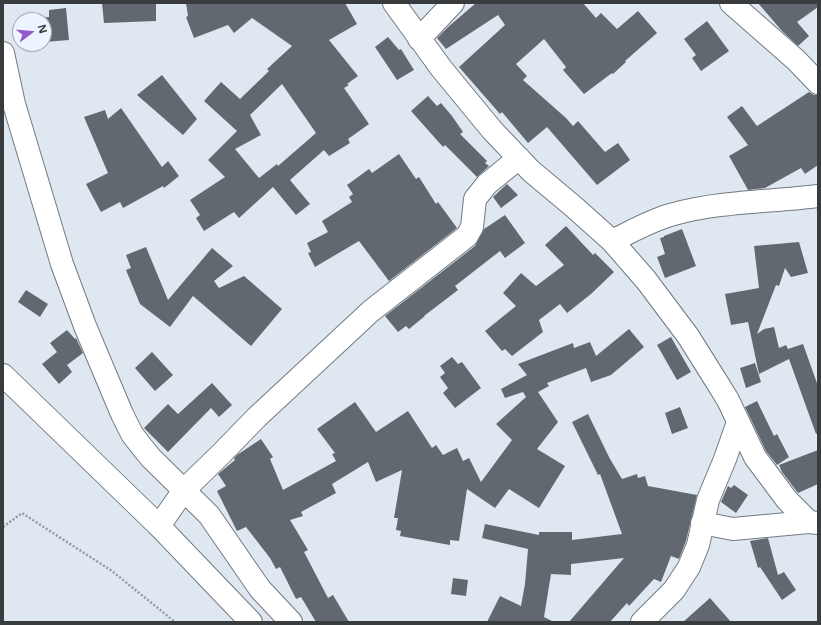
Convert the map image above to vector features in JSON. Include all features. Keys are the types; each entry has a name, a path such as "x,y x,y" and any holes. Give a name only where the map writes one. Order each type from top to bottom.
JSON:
{"street":[{"path":"394,3 441,68 492,130 531,171 574,206 612,241 646,280 688,336 728,400 755,457 787,500 813,522"},
{"path":"419,39 453,3"},
{"path":"731,3 796,60 818,83"},
{"path":"3,53 14,104 62,264 76,305 108,382 132,434 151,458 209,515 260,589 291,622"},
{"path":"159,526 184,490 257,416 371,311 467,236 472,227 475,199 487,184 519,158"},
{"path":"612,241 652,221 674,214 723,205 789,200 818,196"},
{"path":"3,375 159,526 251,622"},
{"path":"642,622 674,590 689,567 698,545 708,500 738,422"},
{"path":"702,523 733,529 813,522"}],"path":[{"path":"3,527 22,513 112,571 176,622"}],"building":[{"path":"102,3 156,3 156,21 104,23"},
{"path":"186,3 345,3 357,24 329,40 358,76 344,88 369,124 348,139 350,143 329,156 324,150 290,180 310,204 296,215 273,187 239,218 234,212 204,231 196,218 200,215 190,200 225,177 208,160 237,131 204,101 221,82 240,99 269,71 267,69 292,46 252,18 234,33 228,25 194,38 186,17 188,16","holes":["282,84 316,133 278,166 277,164 259,178 235,149 261,135 250,115"]},
{"path":"476,3 583,3 596,18 601,13 617,29 638,11 657,33 625,61 626,62 613,74 612,73 584,94 563,70 566,67 544,39 516,64 527,76 523,80 573,126 578,121 605,152 618,143 630,160 597,185 547,127 528,143 502,112 500,114 459,67 505,25 498,15 446,49 437,38"},
{"path":"758,3 818,3 818,7 797,22 809,36 798,46 782,31"},
{"path":"66,8 69,40 52,41 52,12 49,12 49,10"},
{"path":"707,21 729,51 701,71 692,58 696,55 684,39"},
{"path":"388,37 399,50 401,49 414,70 397,80 375,47"},
{"path":"162,75 197,119 183,135 137,95"},
{"path":"809,92 814,95 818,95 818,165 805,174 801,168 765,188 748,190 729,156 748,145 727,117 742,106 757,126"},
{"path":"428,96 437,106 441,103 463,132 460,134 487,161 485,163 489,166 477,177 445,145 443,147 411,111"},
{"path":"121,108 162,167 168,161 179,176 164,188 163,186 123,208 120,202 101,212 86,184 108,173 84,117 105,110 108,119"},
{"path":"399,154 416,179 419,177 436,204 438,202 457,228 389,281 359,241 315,267 308,253 311,252 307,243 328,232 322,221 352,202 349,197 353,194 347,185 369,169 372,173"},
{"path":"507,184 518,195 501,208 493,197"},
{"path":"505,215 525,243 505,258 500,251 455,286 458,290 409,329 406,326 398,332 385,316 475,246 484,229"},
{"path":"566,226 593,255 595,253 614,272 591,294 567,313 560,304 539,320 543,332 512,356 505,349 502,351 485,331 516,306 503,293 521,273 536,286 564,265 545,245"},
{"path":"682,229 696,266 665,278 657,257 665,254 660,238"},
{"path":"799,242 808,273 791,277 785,268 779,286 776,285 757,334 764,329 774,327 779,348 786,345 788,349 803,344 818,386 818,433 816,434 789,359 759,374 748,322 731,325 725,294 759,288 754,246"},
{"path":"146,247 168,300 212,248 233,266 214,281 219,288 244,276 282,309 251,346 193,296 170,327 140,304 126,270 131,268 126,255"},
{"path":"26,290 48,304 40,317 18,302"},
{"path":"629,329 644,347 611,375 591,382 586,368 547,383 549,386 538,392 558,422 537,449 565,466 539,508 509,489 495,508 467,489 459,541 450,540 450,545 400,536 401,531 396,530 398,518 394,518 402,470 376,482 368,462 332,484 336,493 301,512 303,516 290,520 308,550 304,552 328,598 333,595 349,622 316,622 301,597 296,599 280,567 276,569 270,558 246,527 237,531 217,491 226,486 218,474 235,460 234,458 237,455 261,439 273,457 270,459 283,490 336,461 332,454 335,453 317,429 355,402 376,432 408,411 432,448 436,445 443,455 457,448 463,461 469,458 481,482 512,440 496,424 526,397 523,392 505,398 501,389 527,375 518,364 573,343 574,348 590,342 596,356"},
{"path":"67,330 75,339 76,338 83,353 67,365 72,372 59,384 42,364 57,352 50,343"},
{"path":"671,337 691,372 677,380 657,345"},
{"path":"152,352 173,375 155,391 135,368"},
{"path":"452,357 458,364 462,362 481,388 455,408 443,393 448,388 440,377 445,373 440,366"},
{"path":"755,363 761,382 746,388 740,368"},
{"path":"212,383 232,405 219,417 211,408 168,452 144,428 168,404 178,414"},
{"path":"757,401 774,436 777,434 789,457 777,465 766,451 745,407"},
{"path":"680,407 688,428 672,434 665,413"},
{"path":"588,414 610,459 622,479 637,474 638,478 645,476 648,486 697,495 686,541 679,559 671,556 661,582 654,579 629,606 627,603 610,622 569,622 624,558 571,564 571,575 551,574 544,617 554,622 487,622 500,596 521,606 525,584 528,549 482,538 485,524 539,535 539,532 572,532 572,540 622,534 600,474 598,475 572,422"},
{"path":"818,450 818,484 798,493 782,472 779,465"},
{"path":"734,485 748,495 736,513 721,502 728,486 731,488"},
{"path":"768,538 778,575 784,572 796,590 782,600 760,567 758,568 750,541"},
{"path":"453,578 468,580 466,596 451,594"},
{"path":"710,598 731,622 683,622"}]}
